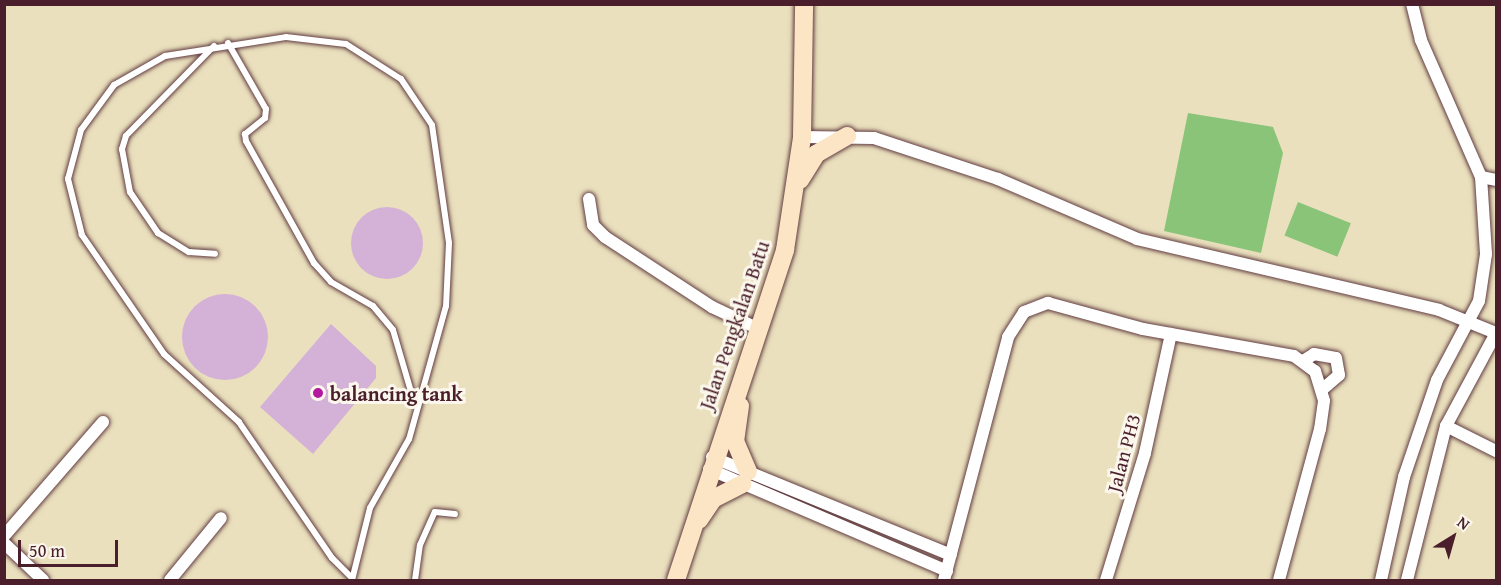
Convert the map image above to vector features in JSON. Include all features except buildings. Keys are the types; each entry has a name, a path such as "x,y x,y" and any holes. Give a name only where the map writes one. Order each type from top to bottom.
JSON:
{"main road":[{"name":"Jalan Pengkalan Batu","path":"676,580 711,463 760,330 795,196 802,137 804,4"},
{"path":"795,196 816,154 847,136"},
{"path":"687,537 713,499 745,478 735,441 744,374"}],"street":[{"path":"1381,580 1420,428 1437,380 1469,321 1485,282 1481,177 1421,40 1412,4"},
{"path":"802,137 874,138 998,179 1137,239 1469,321 1496,333 1446,426 1407,580"},
{"path":"1481,177 1497,180"},
{"path":"589,199 593,225 605,237 712,307 760,330"},
{"path":"711,463 745,478 771,496 946,576 1008,337 1024,312 1048,303 1171,334 1303,361 1314,354 1336,358 1339,375 1322,390"},
{"name":"Jalan PH3","path":"1106,580 1145,453 1171,334"},
{"path":"1279,580 1320,429 1322,390 1303,361"},
{"path":"4,536 103,422"},
{"path":"1446,426 1497,451"},
{"path":"745,478 777,483 951,555"},
{"path":"771,496 777,483"},
{"path":"807,512 812,498"},
{"path":"170,580 221,518"},
{"path":"4,543 43,580"}],"lane":[{"path":"286,37 346,44 383,63 422,106 432,125 449,271 440,336 415,402 409,439 370,508 352,579 332,558 239,422 164,354 82,235 73,209 68,179 72,154 94,106 139,68 228,43 286,37"},
{"path":"228,43 266,109 265,118 245,134 246,141 314,263 331,282 373,306 393,330 415,402"},
{"path":"214,46 126,136 122,149 130,192 158,233 189,252 215,254"},
{"path":"415,580 420,545 435,512 455,514"}],"green space":[{"path":"1188,113 1273,127 1283,153 1261,253 1164,231"},
{"path":"1298,202 1351,223 1337,257 1285,235"}],"place":[{"name":"balancing tank","path":"318,393"}]}
